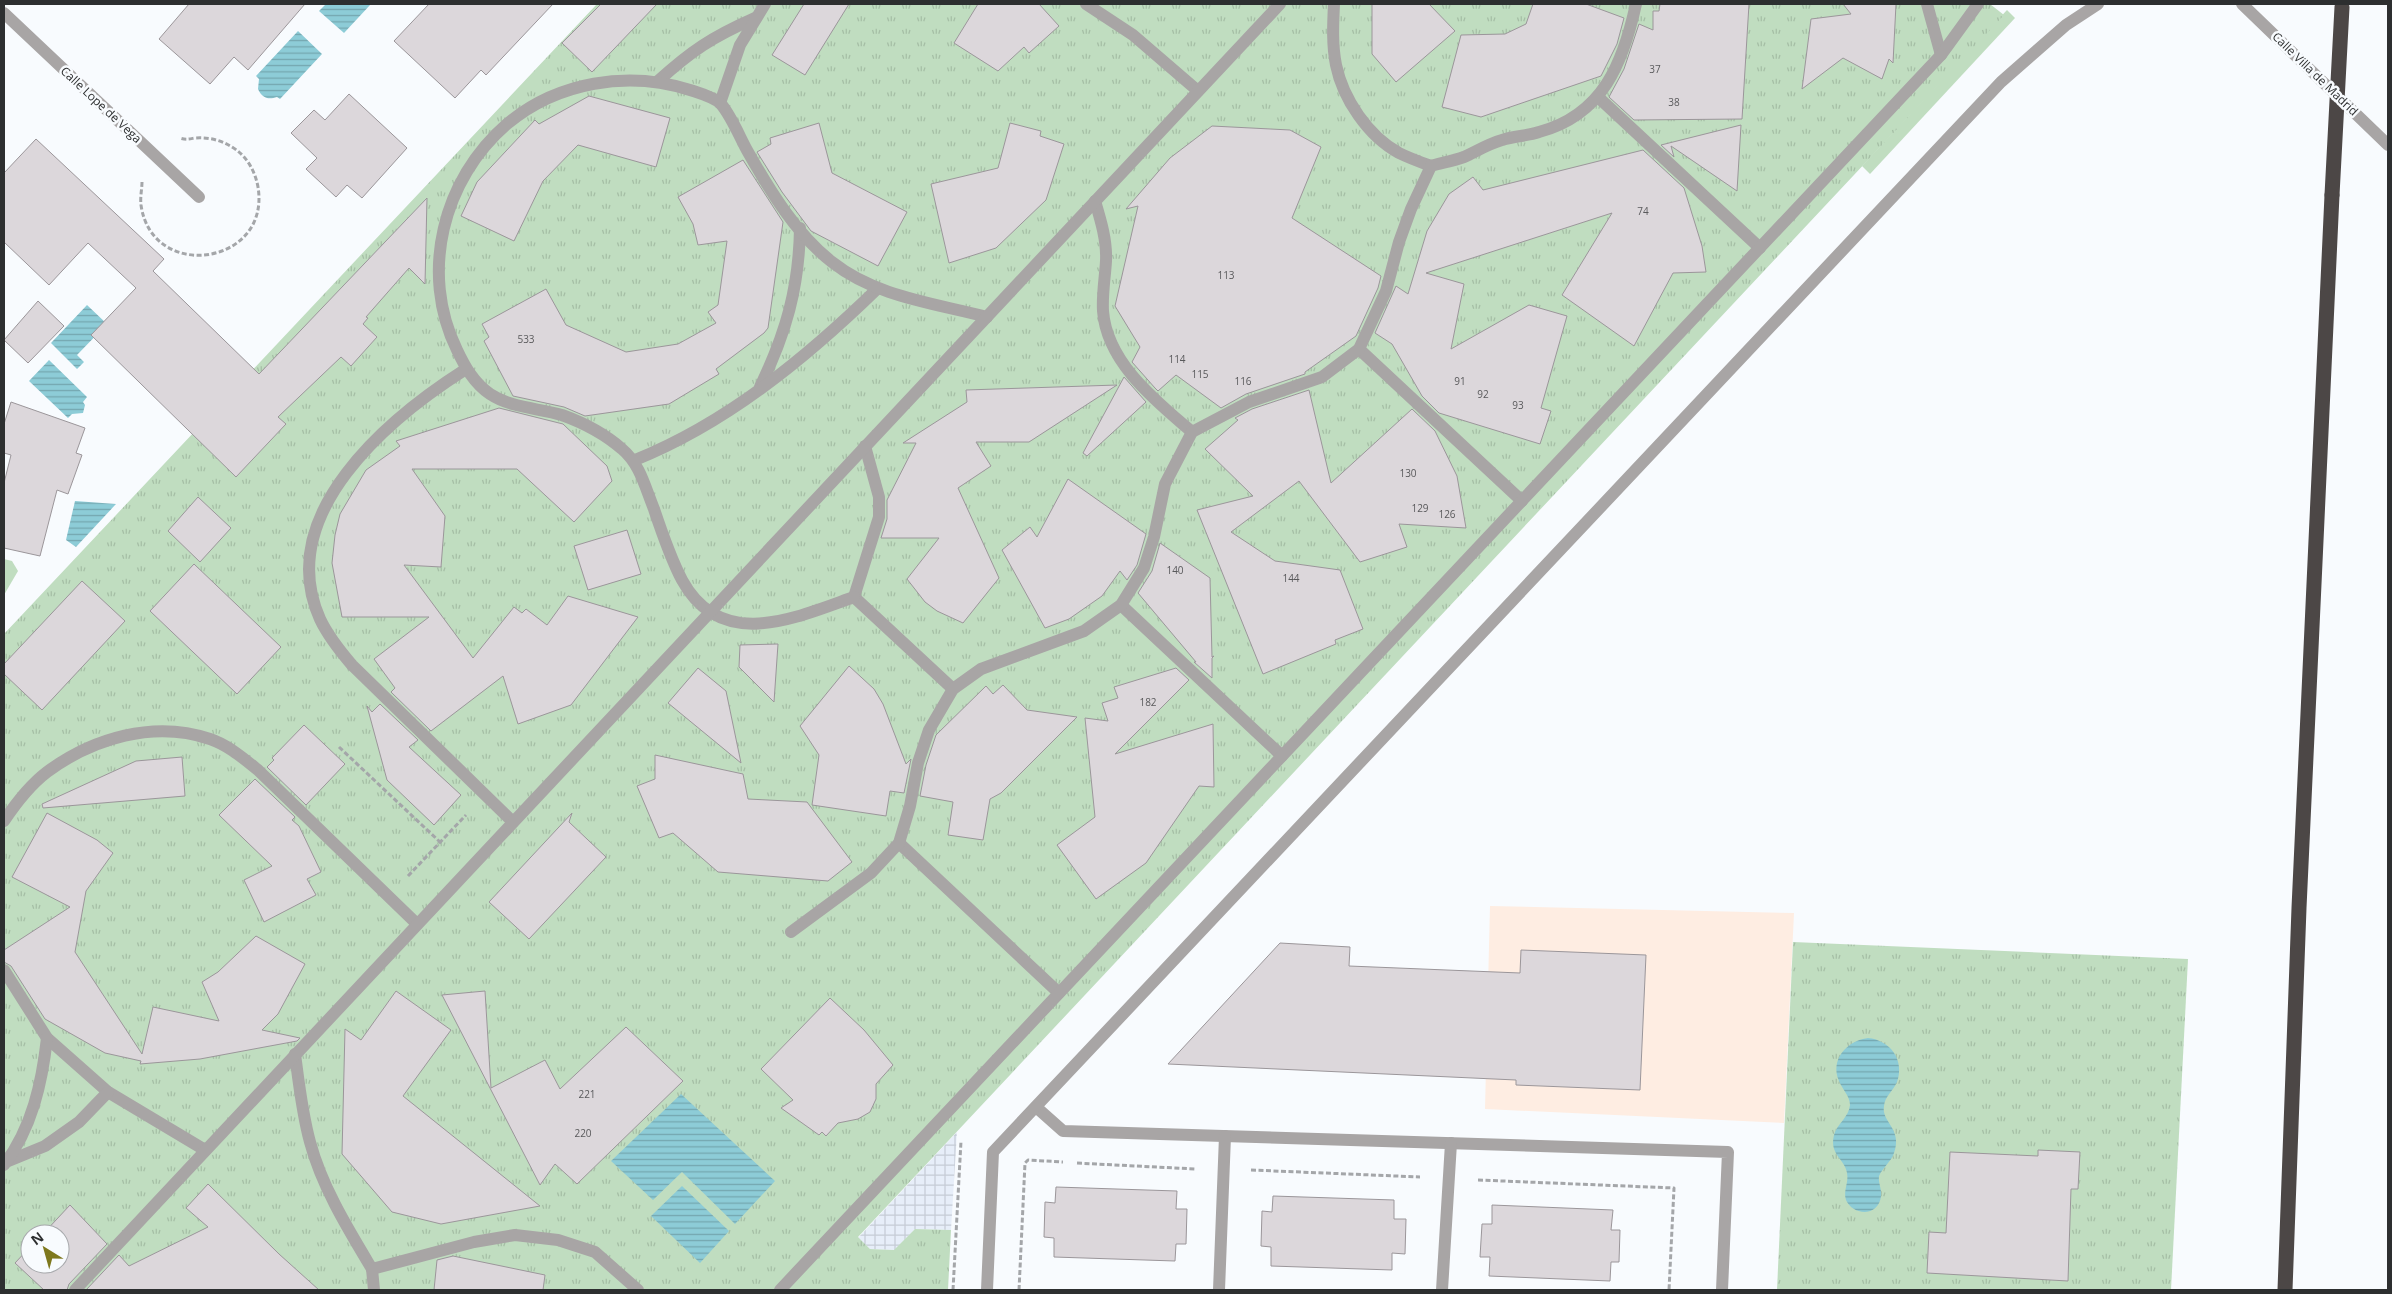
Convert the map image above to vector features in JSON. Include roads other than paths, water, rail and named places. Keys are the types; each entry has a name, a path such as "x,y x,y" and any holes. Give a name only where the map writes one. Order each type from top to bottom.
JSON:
{"highway":[{"path":"2285,1290 2299,898 2342,6"}],"street":[{"path":"720,102 740,45 765,4"},
{"path":"1086,4 1101,7 1198,91"},
{"path":"75,1290 1280,4"},
{"path":"1334,4 1333,29 1336,65 1348,100 1369,129 1390,146 1398,152 1431,166 1462,158 1489,144 1514,136 1538,133 1563,124 1580,114 1598,97 1614,74 1623,51 1636,4"},
{"path":"1927,4 1941,55"},
{"path":"780,1290 1941,55 1978,4"},
{"path":"987,1290 993,1152 2001,82 2066,25 2098,4"},
{"name":"Calle Villa de Madrid","path":"2242,4 2388,144"},
{"name":"Calle Lope de Vega","path":"4,13 199,197"},
{"path":"657,82 687,54 714,36 755,18"},
{"path":"854,597 790,619 765,624 737,623 709,613 684,584 676,568 635,460 615,442 591,427 561,415 523,407 492,396 480,386 466,369 450,337 441,302 438,266 445,222 453,197 470,165 492,137 520,114 551,96 585,85 621,80 657,82 700,93 720,102 764,179 800,228 830,261 854,278 877,290 987,316"},
{"path":"1598,97 1760,248"},
{"path":"791,932 871,873 900,843 918,763 929,730 953,689 981,669 1084,631 1121,605 1144,568 1154,537 1165,484 1192,432 1249,402 1322,377 1359,348 1386,291 1399,242 1411,208 1431,166"},
{"path":"1095,201 1104,230 1106,260 1102,290 1103,314 1108,336 1118,357 1133,375 1164,408 1192,432"},
{"path":"759,389 777,351 793,299 800,260 800,228"},
{"path":"635,460 690,435 718,418 820,342 877,290"},
{"path":"1359,348 1522,501"},
{"path":"466,369 410,408 386,430 342,479 324,507 314,534 309,563 311,591 319,618 334,644 352,665 513,822"},
{"path":"854,597 879,517 880,497 865,446"},
{"path":"854,597 953,689"},
{"path":"1121,605 1282,756"},
{"path":"4,821 19,800 46,773 81,751 116,738 148,731 182,732 211,739 244,758 417,924"},
{"path":"900,843 1059,993"},
{"path":"4,970 47,1038 108,1092 205,1150"},
{"path":"5,1163 23,1134 35,1103 43,1072 47,1038"},
{"path":"296,1054 302,1103 310,1143 328,1191 372,1269 374,1290"},
{"path":"5,1163 45,1146 79,1122 108,1092"},
{"path":"1036,1107 1063,1131 1728,1152 1722,1290"},
{"path":"1219,1290 1226,1136"},
{"path":"1442,1290 1451,1143"},
{"path":"372,1269 474,1242 516,1235 558,1240 595,1252 641,1290"}],"water":[{"path":"326,4 371,4 344,33 319,11"},
{"path":"298,31 322,54 280,99 277,97 266,98 258,89 259,79 256,76"},
{"path":"87,305 107,324 77,355 84,362 77,369 51,343"},
{"path":"49,360 87,397 83,402 85,405 83,413 72,414 68,418 29,381"},
{"path":"75,501 116,504 76,547 66,540"},
{"path":"1868,1038 1883,1043 1894,1052 1899,1066 1899,1074 1897,1082 1886,1099 1884,1106 1884,1112 1896,1138 1896,1145 1893,1156 1879,1176 1881,1193 1879,1203 1876,1208 1865,1212 1854,1209 1846,1200 1846,1168 1835,1152 1833,1142 1834,1135 1848,1113 1850,1105 1837,1073 1838,1059 1847,1047"},
{"path":"681,1094 775,1181 735,1224 682,1172 653,1200 611,1161"},
{"path":"682,1186 729,1231 700,1263 651,1216"}]}
